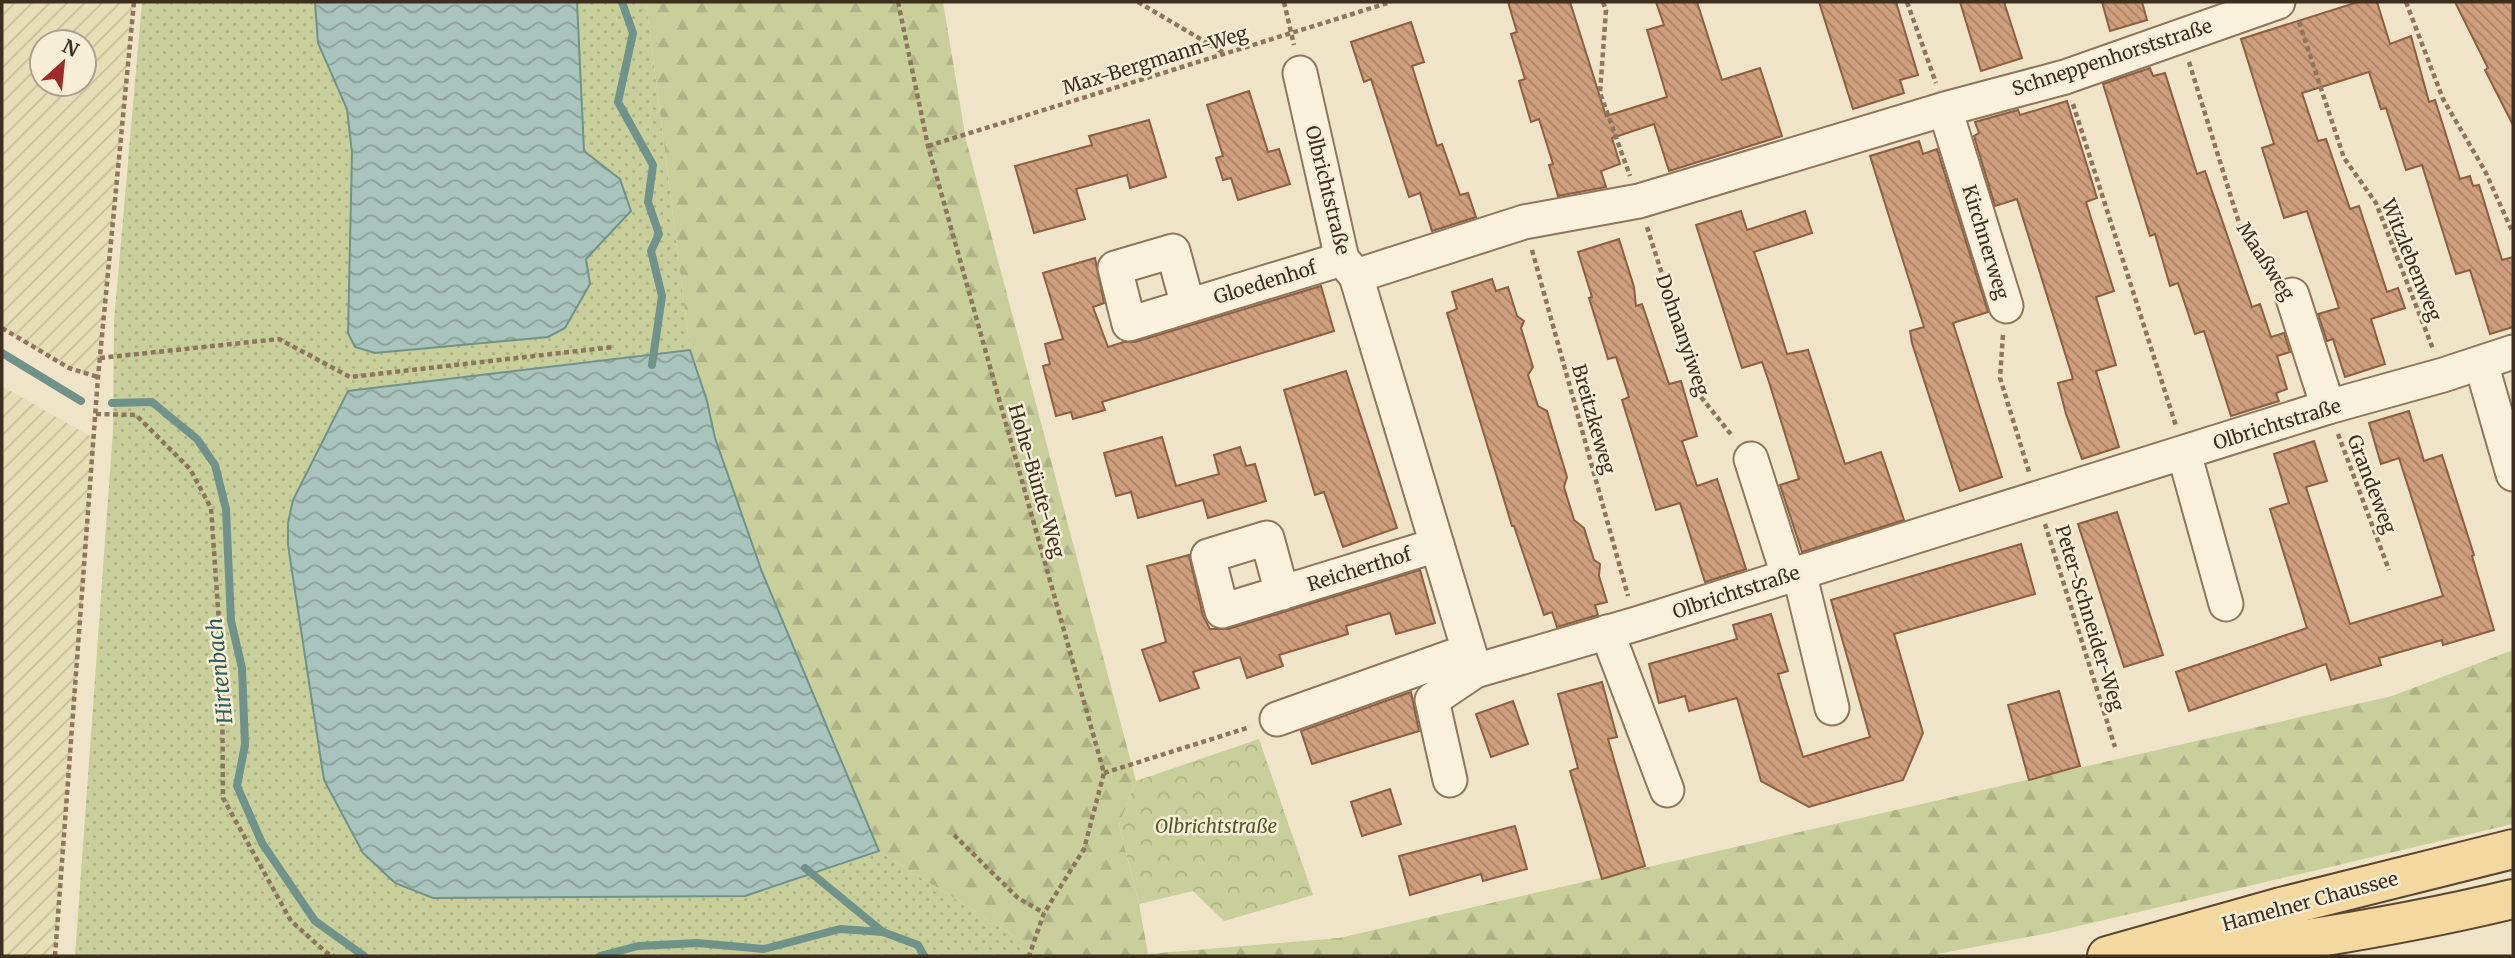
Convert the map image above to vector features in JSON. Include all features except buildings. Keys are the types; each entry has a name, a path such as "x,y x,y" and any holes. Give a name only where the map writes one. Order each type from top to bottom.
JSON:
{"main road":[{"name":"Hamelner Chaussee","path":"2107,956 2281,907 2513,849"},
{"name":"Hamelner Chaussee","path":"2188,956 2279,944 2467,910 2513,898"}],"street":[{"name":"Schneppenhorststraße","path":"1349,267 1524,222 1639,201 1945,109 2065,77 2180,34 2287,8"},
{"name":"Olbrichtstraße","path":"1300,73 1349,267 1472,661 1622,628 2328,407 2513,352"},
{"name":"Kirchnerweg","path":"1945,109 2006,306"},
{"name":"Gloedenhof","path":"1188,306 1349,267"},
{"name":"Maaßweg","path":"2291,295 2328,407"},
{"path":"2481,363 2513,474"},
{"path":"2184,453 2226,604"},
{"path":"1751,459 1793,574 1832,708"},
{"name":"Reicherthof","path":"1282,593 1437,545"},
{"path":"1622,628 1667,790"},
{"path":"1277,719 1472,661"},
{"path":"1450,780 1433,700 1472,661"}],"path":[{"path":"55,956 98,377 134,2"},
{"name":"Hohe-Bünte-Weg","path":"898,2 928,146 1104,773"},
{"path":"1138,2 1224,53"},
{"path":"1284,2 1300,73"},
{"name":"Max-Bergmann-Weg","path":"928,146 1391,2"},
{"path":"1603,2 1606,10 1600,93 1639,201"},
{"path":"1907,2 1945,109"},
{"path":"2406,2 2442,99 2484,171 2513,233"},
{"name":"Witzlebenweg","path":"2287,8 2344,158 2376,203 2443,375"},
{"name":"Maaßweg","path":"2180,34 2240,226 2291,295"},
{"path":"2065,77 2184,453"},
{"name":"Dohnanyiweg","path":"1639,201 1701,397 1751,459"},
{"name":"Breitzkeweg","path":"1524,222 1622,628"},
{"name":"Kirchnerweg","path":"2006,306 2000,378 2037,498"},
{"path":"2,328 69,368 98,377"},
{"path":"100,358 279,339 350,377 613,348"},
{"name":"Grandeweg","path":"2328,407 2389,570"},
{"path":"96,414 136,415 190,469 211,508 222,666 223,798 291,921 334,956"},
{"name":"Peter-Schneider-Weg","path":"2037,498 2115,747"},
{"path":"1029,956 1044,914 1084,849 1104,773 1277,719"},
{"path":"954,835 1018,898 1044,914"}],"shaded area":[{"path":"2,2 134,2 98,377 69,368 2,328"},
{"path":"2,386 95,439 55,956 2,956"}],"green space":[{"path":"142,2 315,2 318,43 347,109 352,153 352,230 590,285 586,259 631,211 620,179 584,151 577,2 646,2 690,350 348,391 293,500 288,523 288,545 745,896 879,851 1046,956 75,956 113,430 114,321"},
{"path":"646,2 943,2 966,140 1136,781 1119,825 1139,904 1148,954 1339,938 2392,696 2513,650 2513,824 2049,933 1927,956 1046,956 879,851 762,572 715,438 707,401 690,350"},
{"name":"Olbrichtstraße","path":"1259,739 1313,895 1224,921 1193,891 1139,904 1119,825 1136,781"}],"water":[{"path":"315,2 577,2 584,151 620,179 631,211 586,259 590,284 565,328 548,337 375,353 355,347 348,333 352,153 347,109 318,43"},
{"path":"690,350 707,401 715,438 762,572 879,851 745,896 433,898 395,883 363,853 324,780 288,545 288,523 293,500 348,391"}],"waterway":[{"path":"622,2 633,33 618,102 653,165 648,202 659,234 651,251 662,296 652,365"},
{"name":"Hirtenbach","path":"2,353 81,401"},
{"name":"Hirtenbach","path":"112,403 152,402 197,439 215,465 226,509 231,621 242,668 245,745 237,786 262,843 315,921 364,956"},
{"path":"805,868 883,932"},
{"name":"Hirtenbach","path":"600,956 638,946 697,943 764,949 840,929 883,932 918,945 924,956"}]}
